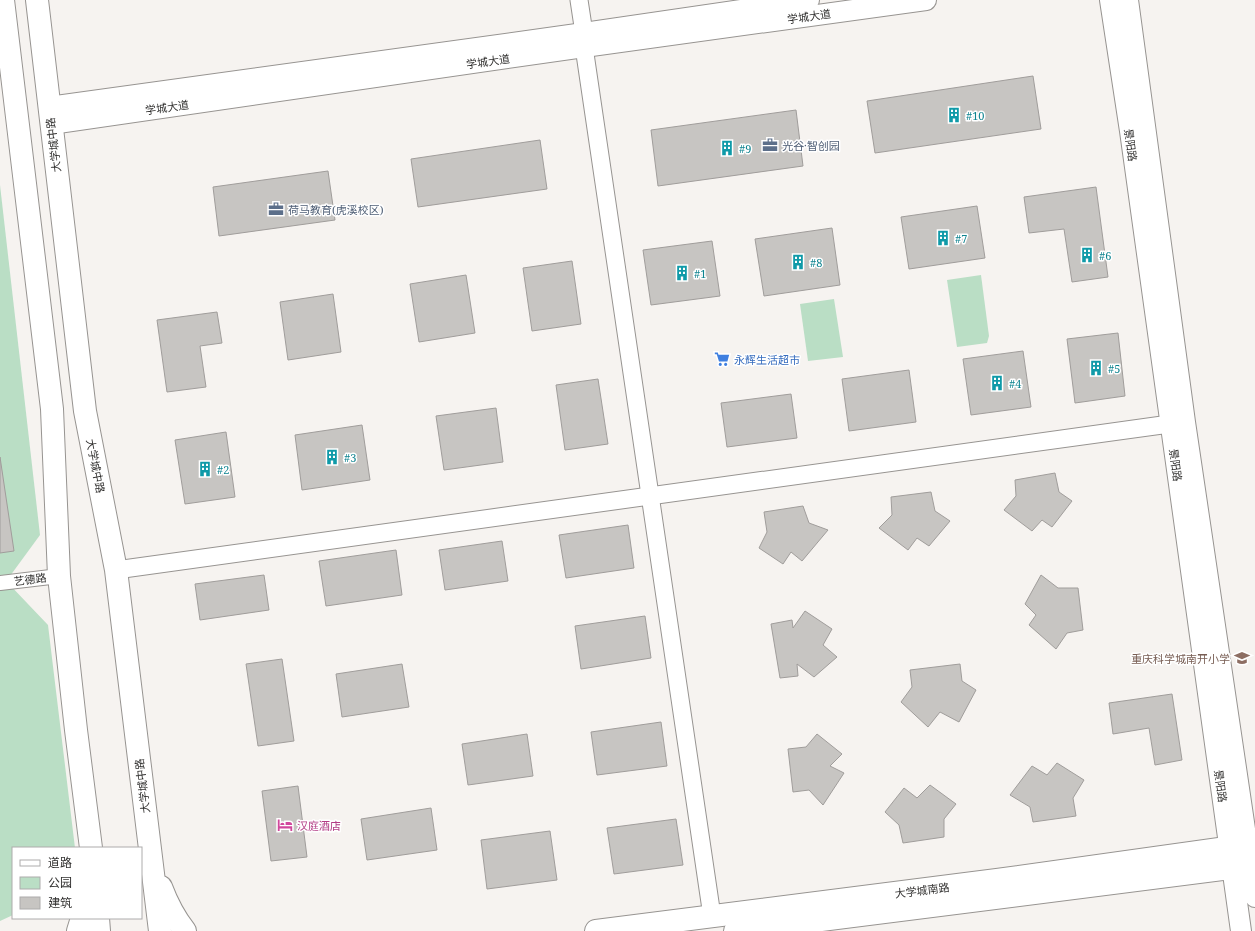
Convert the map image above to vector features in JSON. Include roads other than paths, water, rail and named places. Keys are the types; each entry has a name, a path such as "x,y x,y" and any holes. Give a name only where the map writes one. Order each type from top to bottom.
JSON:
{"main road":[{"path":"3,0 52,409 59,576 91,847"},
{"name":"大学城中路","path":"37,0 85,411 116,570 160,931"},
{"name":"学城大道","path":"584,40 809,0"},
{"name":"学城大道","path":"50,115 584,40 926,0"},
{"name":"景阳路","path":"1110,0 1245,856 1255,896"},
{"name":"景阳路","path":"1128,0 1177,423"},
{"name":"景阳路","path":"1241,926 1245,856"},
{"name":"大学城南路","path":"596,931 997,880 1245,856"},
{"name":"大学城南路","path":"735,931 1245,856"},
{"path":"152,865 167,903 177,921 185,931"},
{"path":"78,931 82,919"},
{"path":"98,919 99,931"}],"street":[{"path":"579,0 712,916"},
{"path":"116,570 1177,423"},
{"name":"艺德路","path":"0,583 59,576"}],"place":[{"name":"#10","path":"954,115"},
{"name":"光谷·智创园","path":"770,145"},
{"name":"#9","path":"727,148"},
{"name":"荷马教育(虎溪校区)","path":"276,209"},
{"name":"#7","path":"943,238"},
{"name":"#6","path":"1087,255"},
{"name":"#8","path":"798,262"},
{"name":"#1","path":"682,273"},
{"name":"永辉生活超市","path":"722,359"},
{"name":"#5","path":"1096,368"},
{"name":"#4","path":"997,383"},
{"name":"#3","path":"332,457"},
{"name":"#2","path":"205,469"},
{"name":"重庆科学城南开小学","path":"1242,658"},
{"name":"汉庭酒店","path":"285,825"}]}
